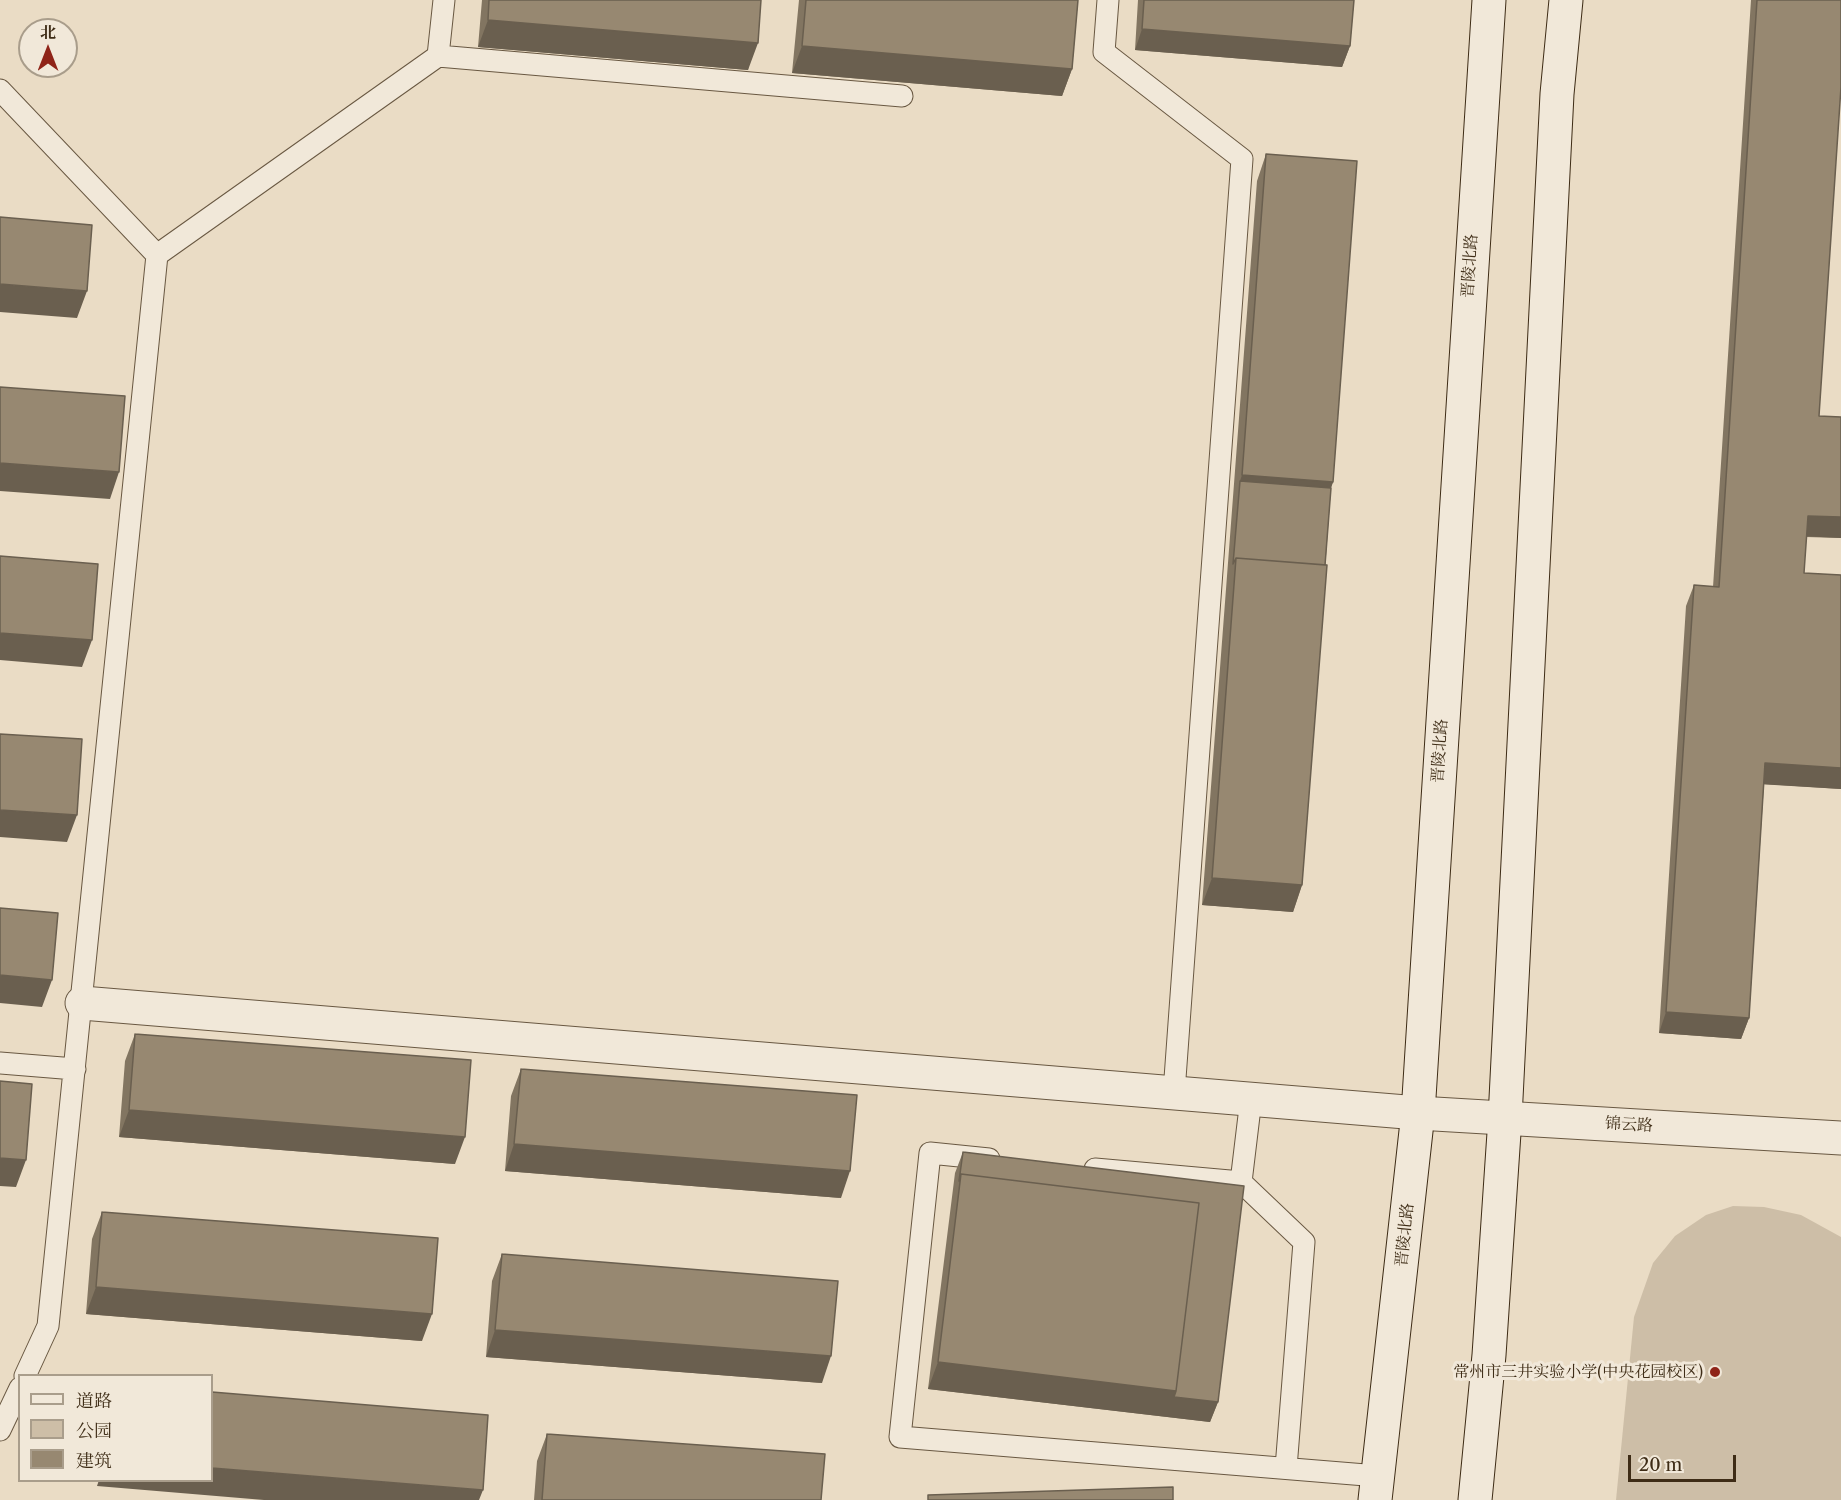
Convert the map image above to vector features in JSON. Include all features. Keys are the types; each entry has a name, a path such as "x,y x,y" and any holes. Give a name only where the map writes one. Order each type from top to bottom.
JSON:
{"main road":[{"name":"晋陵北路","path":"1377,1488 1418,1113 1489,0"},
{"path":"1475,1500 1489,1355 1505,1118 1557,94 1566,0"},
{"name":"锦云路","path":"82,1003 1418,1113 1841,1138"}],"lane":[{"path":"438,56 444,0"},
{"path":"1108,0 1104,52 1242,159 1174,1092"},
{"path":"26,1374 48,1326 157,255 438,56 902,96"},
{"path":"0,90 157,255"},
{"path":"0,1063 75,1069"},
{"path":"1241,1182 1251,1099"},
{"path":"1010,1161 930,1153 900,1437 1286,1468 1377,1488"},
{"path":"1080,1167 1241,1182 1304,1242 1286,1468"},
{"path":"0,1430 18,1392"}],"green space":[{"name":"常州市三井实验小学(中央花园校区)","path":"1733,1206 1764,1207 1801,1215 1841,1237 1841,1500 1616,1500 1634,1317 1653,1263 1675,1236 1706,1215"}],"building":[{"path":"489,0 761,0 758,43 488,20"},
{"path":"806,0 1078,0 1072,69 802,46"},
{"path":"1144,0 1354,0 1350,46 1142,29"},
{"path":"1757,0 1841,0 1841,87 1819,416 1841,417 1841,517 1808,516 1804,573 1841,575 1841,768 1765,763 1749,1018 1666,1012 1694,585 1719,587"},
{"path":"1266,154 1357,161 1333,482 1242,475"},
{"path":"0,217 92,225 87,291 0,284"},
{"path":"0,387 125,396 119,472 0,463"},
{"path":"1240,481 1331,488 1325,565 1236,558 1233,564"},
{"path":"0,556 98,564 92,640 0,633"},
{"path":"1236,558 1327,565 1302,885 1212,878"},
{"path":"0,734 82,739 77,815 0,810"},
{"path":"0,908 58,913 52,980 0,975"},
{"path":"135,1034 471,1060 465,1137 129,1110"},
{"path":"521,1069 857,1095 850,1171 514,1144"},
{"path":"0,1081 32,1084 26,1160 0,1158"},
{"path":"963,1152 1244,1186 1218,1402 1174,1397 1199,1203 961,1174 959,1181"},
{"path":"961,1174 1199,1203 1176,1391 938,1362"},
{"path":"102,1212 438,1238 432,1314 96,1287"},
{"path":"502,1254 838,1281 831,1356 495,1330"},
{"path":"213,1392 488,1415 483,1490 213,1468"},
{"path":"547,1434 825,1454 821,1500 542,1500"},
{"path":"1173,1487 1173,1500 928,1500 928,1495"}],"place":[{"name":"常州市三井实验小学(中央花园校区)","path":"1715,1372"}]}
